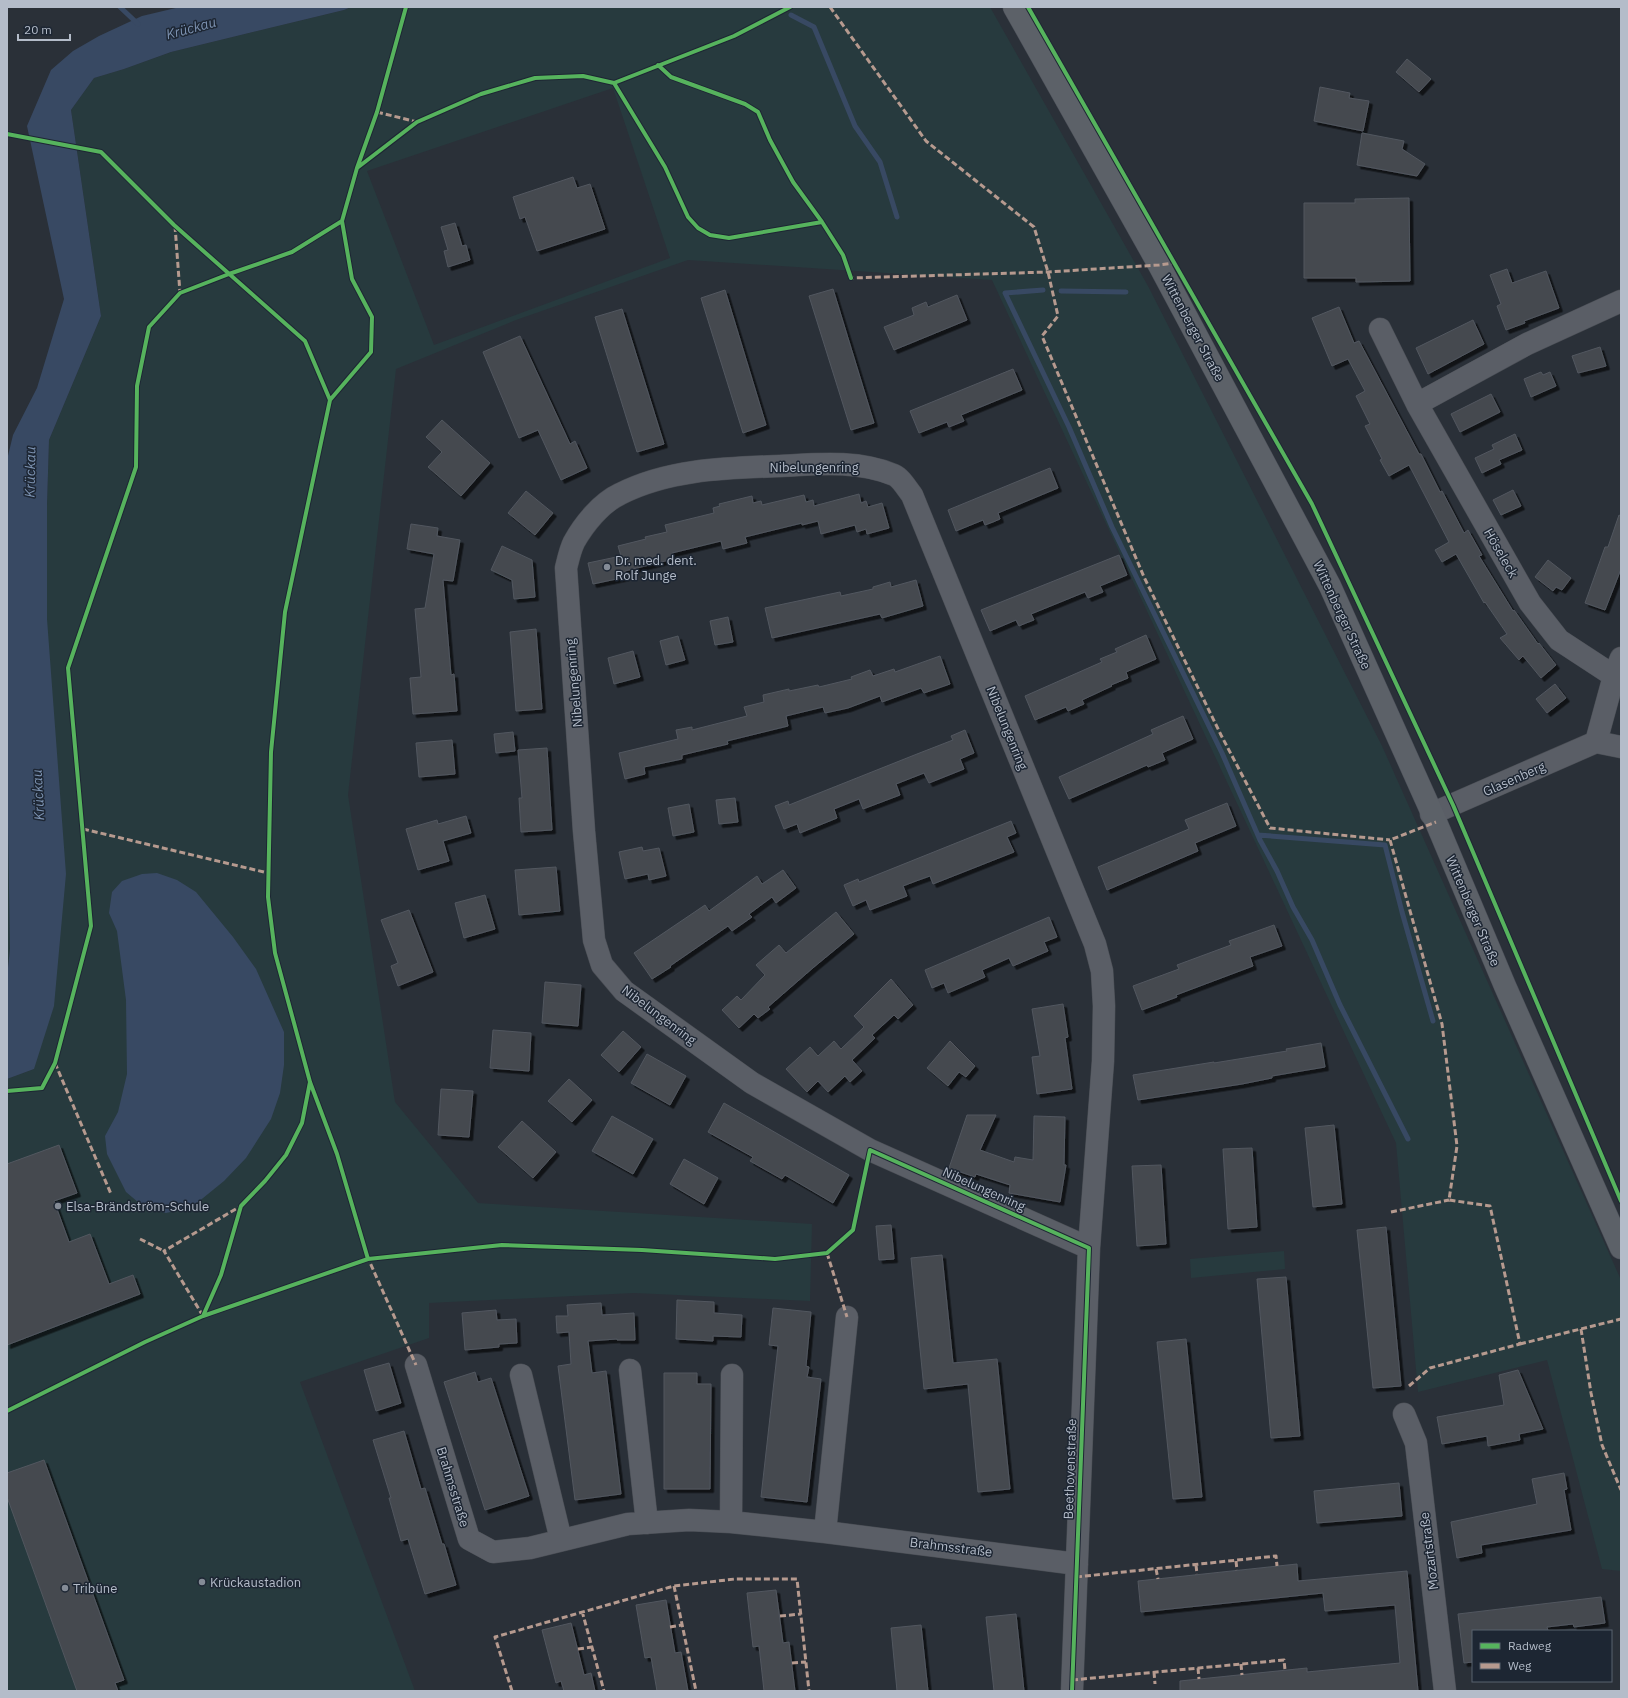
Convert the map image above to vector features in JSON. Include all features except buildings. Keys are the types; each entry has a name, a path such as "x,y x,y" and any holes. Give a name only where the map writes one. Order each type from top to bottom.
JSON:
{"main road":[{"name":"Wittenberger Straße","path":"1014,7 1159,265 1330,586 1621,1248"}],"street":[{"path":"1417,404 1527,344 1621,301"},
{"name":"Höseleck","path":"1380,329 1417,404 1530,603 1559,640 1618,667"},
{"name":"Nibelungenring","path":"837,464 866,467 896,476 912,495 1022,766 1072,883 1095,944 1102,971 1104,1006 1103,1061 1089,1248 870,1150 752,1083 624,991 602,965 594,940 584,831 566,568 574,543 587,523 601,508 619,494 657,479 696,471 837,464"},
{"path":"1618,667 1596,742 1621,747"},
{"name":"Glasenberg","path":"1431,814 1596,742"},
{"name":"Beethovenstraße","path":"1072,1691 1089,1248"},
{"path":"825,1532 847,1317"},
{"name":"Brahmsstraße","path":"416,1365 469,1538 493,1552 530,1548 628,1524 689,1520 731,1522 825,1532 1077,1564"},
{"path":"630,1370 647,1523"},
{"path":"521,1375 561,1540"},
{"path":"731,1522 732,1376"},
{"name":"Mozartstraße","path":"1404,1414 1416,1443 1445,1691"}],"green space":[{"path":"351,7 990,7 1148,286 1382,746 1621,1280 1621,1571 1602,1569 1547,1360 1418,1392 1396,1143 992,280 688,260 516,320 396,369 348,795 395,1102 478,1203 812,1224 810,1301 634,1293 429,1303 429,1338 300,1382 415,1691 7,1691 7,1079 34,1069 47,619 47,505 49,440 101,316 71,110 94,78 171,52 344,10","holes":["613,88 670,258 434,345 367,171"]},
{"path":"7,819 9,820 10,949 7,977"},
{"path":"1284,1251 1285,1269 1191,1278 1190,1259"}],"water":[{"name":"Krückau","path":"180,7 351,7 344,10 171,52 94,78 71,110 101,316 49,440 47,505 47,619 66,874 54,1006 34,1069 7,1079 7,977 10,949 7,767 7,460 13,435 37,388 64,299 27,126 51,70 73,51 99,36 142,16"},
{"path":"157,873 177,880 196,892 233,937 256,969 284,1032 284,1065 280,1093 271,1119 246,1158 224,1181 192,1207 166,1213 145,1208 126,1192 107,1154 105,1136 118,1112 127,1074 126,1000 117,931 109,913 112,892 122,881 142,874"}],"waterway":[{"path":"120,7 138,24"},
{"path":"791,15 814,27 855,126 880,162 897,217"},
{"path":"1043,290 1005,293 1069,427 1112,527 1222,753 1260,840 1277,871 1293,907 1312,940 1340,1005 1408,1139"},
{"path":"1061,291 1126,292"},
{"path":"1258,835 1385,845 1402,912 1433,1021"}],"marked path":[{"path":"830,7 926,141 1034,227 1048,272 1058,316 1042,336 1144,577 1221,735 1270,828 1390,840"},
{"path":"377,112 417,122"},
{"path":"175,226 180,293"},
{"path":"850,275 851,278 1048,272 1174,263"},
{"path":"1409,1386 1430,1368 1520,1344 1490,1206 1449,1200 1457,1146 1442,1024 1390,840 1436,822"},
{"path":"83,829 268,873"},
{"path":"55,1063 111,1194"},
{"path":"1391,1212 1449,1200"},
{"path":"203,1316 164,1251 241,1206"},
{"path":"140,1239 164,1251"},
{"path":"827,1253 847,1317"},
{"path":"367,1256 416,1365"},
{"path":"1520,1344 1621,1319"},
{"path":"1581,1329 1591,1393 1602,1445 1621,1490"},
{"path":"1076,1577 1276,1556 1277,1566"},
{"path":"1236,1561 1237,1570"},
{"path":"1196,1565 1197,1574"},
{"path":"1156,1569 1158,1579"},
{"path":"512,1691 495,1637 674,1586 735,1579 797,1579 809,1691"},
{"path":"674,1586 696,1691"},
{"path":"582,1611 604,1691"},
{"path":"780,1616 801,1614"},
{"path":"670,1627 682,1625"},
{"path":"578,1649 592,1647"},
{"path":"1072,1680 1284,1660 1285,1670"},
{"path":"792,1663 806,1662"},
{"path":"1241,1664 1242,1675"},
{"path":"1198,1668 1199,1679"},
{"path":"1154,1672 1155,1684"}],"cycle path":[{"path":"368,1259 337,1154 310,1082 275,953 268,897 271,752 285,612 330,400 371,352 372,317 352,279 342,221 357,168 377,112 406,7"},
{"path":"357,168 417,122 481,94 535,78 583,76 614,83 734,36 790,7"},
{"path":"1028,7 1312,504 1453,805 1621,1201"},
{"path":"658,65 671,77 745,104 758,112 770,140 793,182 822,222"},
{"path":"614,83 665,167 688,217 698,228 710,235 729,238 822,222 843,255 851,278"},
{"path":"7,134 101,152 174,225 305,341 330,400"},
{"path":"7,1091 42,1088 55,1063 91,926 68,668 136,467 137,386 149,327 180,293 292,252 342,221"},
{"path":"203,1316 221,1275 241,1206 265,1181 286,1155 302,1123 310,1082"},
{"path":"7,1411 145,1342 203,1316 368,1259 502,1245 642,1250 775,1259 827,1253 853,1230 870,1150 1089,1248 1072,1691"}],"place":[{"name":"Dr. med. dent. Rolf Junge","path":"607,567"},
{"name":"Elsa-Brändström-Schule","path":"58,1206"},
{"name":"Krückaustadion","path":"202,1582"},
{"name":"Tribüne","path":"65,1588"}]}
